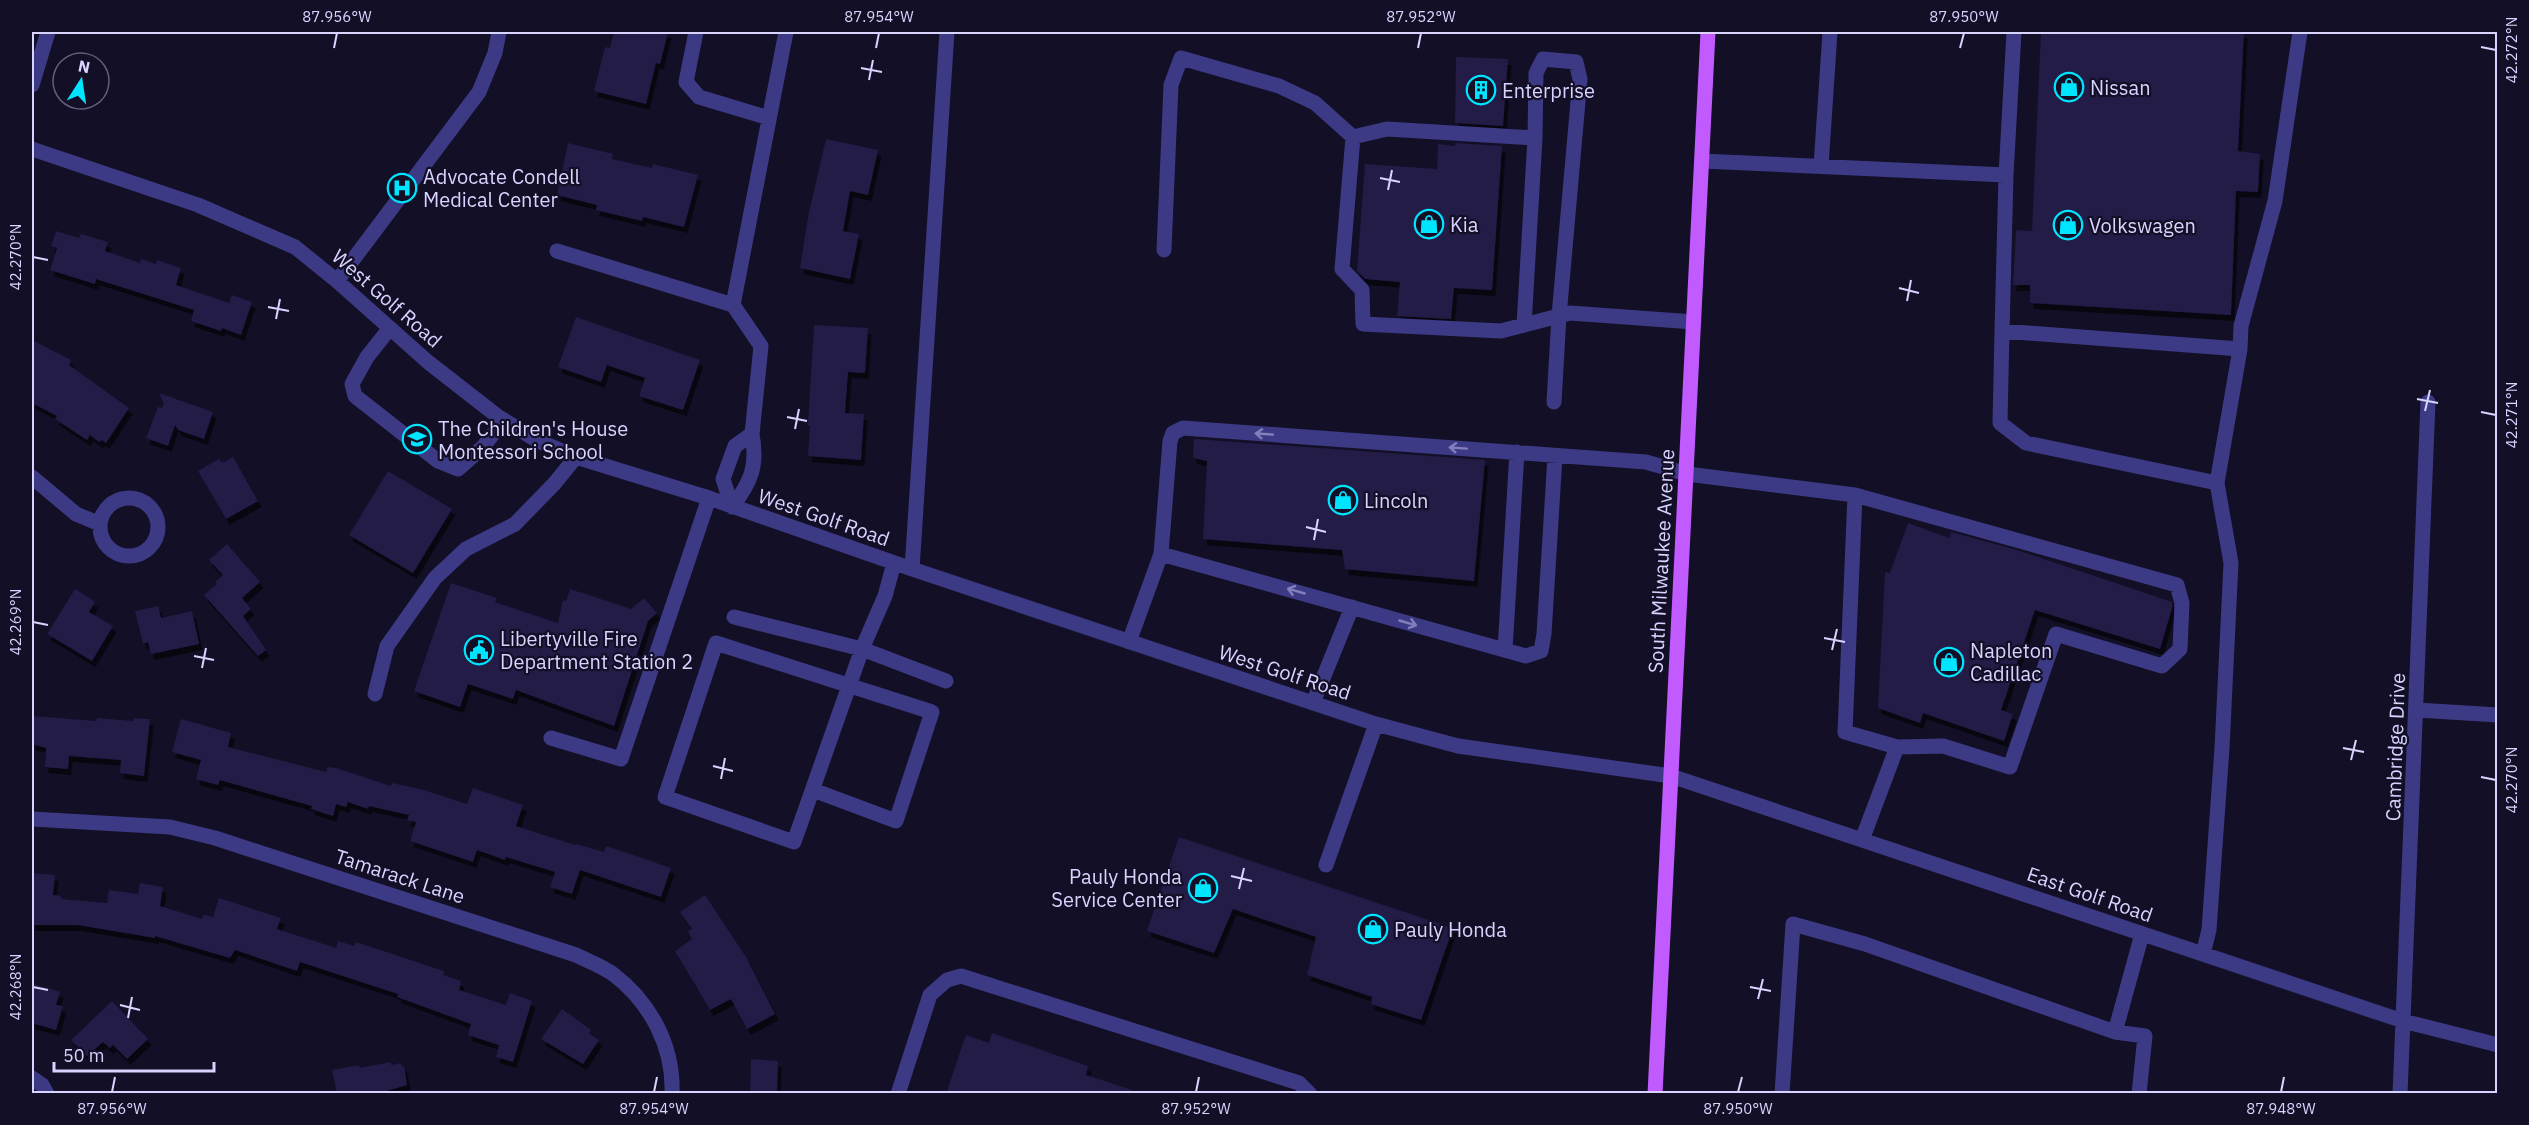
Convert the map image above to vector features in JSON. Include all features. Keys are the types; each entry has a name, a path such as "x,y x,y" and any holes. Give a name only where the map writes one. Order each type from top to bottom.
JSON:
{"main road":[{"name":"South Milwaukee Avenue","path":"1655,1094 1708,32"}],"street":[{"path":"32,85 48,32"},
{"path":"337,281 479,92 495,53 499,32"},
{"path":"696,32 686,82 699,98 769,118"},
{"path":"733,305 786,32"},
{"path":"912,569 946,32"},
{"path":"1821,166 1830,32"},
{"path":"2014,32 2006,174 2000,423 2026,443 2217,483"},
{"path":"2203,954 2210,930 2231,563 2217,483 2240,349 2241,326 2275,201 2300,32"},
{"path":"1164,250 1171,85 1181,58 1288,90 1315,103 1353,137"},
{"path":"1524,325 1535,138 1536,73 1543,59 1575,62 1580,79 1559,316 1554,402"},
{"path":"1353,137 1388,129 1535,138"},
{"path":"1353,137 1342,269 1362,290 1363,324 1501,331 1570,313 1694,322"},
{"name":"West Golf Road","path":"32,149 209,210 295,247 428,362 504,420 536,440 576,457 709,498 894,563 1376,724 1458,746 1671,776"},
{"path":"1702,161 2006,174"},
{"path":"557,251 733,305 761,346 752,434 756,453 749,485 732,507"},
{"path":"390,328 367,357 352,384 355,396 438,461 458,469 483,447 504,420"},
{"path":"2002,332 2240,349"},
{"name":"Cambridge Drive","path":"2400,1094 2428,402"},
{"path":"1129,642 1161,554 1170,441 1173,433 1183,428 1646,462 1687,474 1855,495 2177,585 2182,603 2180,649 2162,666 2056,634 2010,767 1943,746 1897,747 1845,732 1855,495"},
{"path":"732,507 723,479 735,446 752,434"},
{"path":"1505,650 1516,452"},
{"path":"1161,554 1526,656 1541,651 1544,634 1556,456"},
{"path":"375,694 387,646 435,578 466,549 515,524 554,484 576,457"},
{"path":"32,477 76,514 100,524"},
{"path":"551,738 621,759 709,498"},
{"path":"813,790 896,821 932,712 849,685 716,643 665,797 795,842 849,685 862,649 885,596 894,563"},
{"path":"1313,703 1352,607"},
{"path":"734,617 862,649 946,681"},
{"path":"2417,710 2498,715"},
{"path":"1326,865 1376,724"},
{"path":"1862,840 1897,747"},
{"name":"East Golf Road","path":"1671,776 2403,1021 2498,1045"},
{"name":"Tamarack Lane","path":"32,819 170,827 215,838 576,955 611,973 633,991 653,1017 667,1050 672,1094"},
{"path":"1782,1094 1792,924 1865,944 2115,1032 2145,1036 2139,1094"},
{"path":"2115,1032 2142,933"},
{"path":"898,1094 930,995 947,980 961,976 1299,1083 1310,1094"},
{"path":"32,1078 42,1085 47,1094"}],"building":[{"path":"614,32 668,32 660,64 656,63 646,104 594,91 605,47 610,48"},
{"path":"2041,32 2244,32 2238,151 2260,154 2258,192 2236,191 2231,315 2030,303 2030,285 2013,285 2016,230 2032,231"},
{"name":"Enterprise","path":"1456,57 1508,59 1503,126 1455,123"},
{"path":"826,139 878,150 868,195 850,191 843,231 859,234 850,279 800,268 808,217"},
{"path":"568,143 613,154 612,159 652,168 653,164 698,175 684,227 643,217 642,221 596,210 597,205 557,195"},
{"name":"Kia","path":"1455,143 1502,146 1492,290 1454,288 1451,319 1397,316 1400,282 1365,279 1357,271 1365,164 1437,169 1438,144 1455,146"},
{"path":"56,231 79,238 81,234 108,242 105,251 140,263 141,259 156,264 157,260 181,268 176,285 229,303 232,295 252,302 241,335 191,321 194,310 96,279 95,284 50,270 57,248 51,246"},
{"path":"576,317 700,360 683,410 639,396 645,378 607,365 601,382 558,367"},
{"path":"814,325 868,328 865,373 848,372 845,413 864,414 861,460 808,456"},
{"path":"32,340 71,360 69,365 129,408 106,443 102,440 99,442 90,435 87,440 55,419 57,416 32,403"},
{"path":"159,393 213,412 204,439 178,430 175,425 168,446 146,438 158,407 162,408 164,403"},
{"name":"Lincoln","path":"1194,439 1485,460 1474,581 1345,569 1342,550 1203,539 1207,461 1193,458"},
{"path":"233,457 258,501 226,519 198,471 219,459 222,463"},
{"path":"388,471 452,509 413,573 349,535"},
{"name":"Napleton Cadillac","path":"1908,523 1949,538 1951,532 2017,550 2172,602 2160,649 2035,610 2001,710 2013,714 2004,741 1923,713 1920,723 1878,708 1885,572 1890,573"},
{"path":"227,544 260,582 242,598 251,609 243,616 266,650 258,656 204,595 217,584 215,582 223,575 209,560"},
{"path":"451,583 497,598 495,602 558,623 563,600 566,601 570,589 631,609 644,598 657,613 648,621 614,726 516,690 513,699 468,684 460,707 414,691"},
{"path":"75,589 95,602 89,612 113,626 92,661 47,634"},
{"path":"158,606 161,618 192,611 199,644 151,654 148,642 143,644 135,611"},
{"path":"32,716 96,721 97,718 133,721 134,718 150,719 144,776 120,773 121,760 69,756 68,769 45,767 46,748 32,744"},
{"path":"181,719 231,733 228,747 326,772 328,767 336,768 391,786 392,783 424,790 467,804 473,788 523,805 516,826 604,852 606,846 671,868 661,897 580,870 572,894 550,887 555,872 506,857 505,860 477,850 473,862 410,841 416,822 407,820 409,815 369,806 368,809 348,802 346,807 336,804 333,816 311,809 312,806 220,780 218,785 196,779 201,760 172,752"},
{"name":"Pauly Honda","path":"1179,837 1453,928 1421,1020 1371,1004 1372,997 1307,975 1316,937 1233,909 1214,953 1147,931"},
{"path":"32,873 55,875 53,895 61,896 61,899 107,903 109,890 138,894 140,883 163,887 160,906 202,919 204,915 213,917 219,898 281,918 277,929 336,948 338,941 354,946 356,942 444,971 443,975 461,981 459,990 506,1005 510,993 532,1001 513,1062 496,1057 499,1045 468,1035 471,1024 397,997 398,994 300,962 297,971 235,950 230,958 155,936 155,938 78,925 32,925"},
{"path":"705,895 746,957 775,1014 747,1029 731,999 710,1010 675,951 692,939 688,931 692,929 680,912"},
{"path":"32,985 60,992 56,1005 63,1006 56,1030 32,1023"},
{"path":"112,1001 148,1039 127,1059 113,1045 110,1048 103,1042 87,1056 71,1040"},
{"path":"562,1009 591,1030 589,1033 599,1040 583,1064 541,1039"},
{"path":"992,1033 1088,1066 1086,1075 1132,1090 1132,1094 946,1094 966,1035 989,1043"},
{"path":"751,1059 778,1061 777,1094 750,1094"},
{"path":"391,1062 391,1065 401,1063 402,1067 404,1066 407,1085 376,1094 337,1094 332,1070"}],"place":[{"name":"Nissan","path":"2069,87"},
{"name":"Enterprise","path":"1481,90"},
{"name":"Advocate Condell Medical Center","path":"402,188"},
{"name":"Kia","path":"1429,224"},
{"name":"Volkswagen","path":"2068,225"},
{"name":"The Children's House Montessori School","path":"417,439"},
{"name":"Lincoln","path":"1343,500"},
{"name":"Libertyville Fire Department Station 2","path":"479,650"},
{"name":"Napleton Cadillac","path":"1949,662"},
{"name":"Pauly Honda Service Center","path":"1203,888"},
{"name":"Pauly Honda","path":"1373,929"}]}
